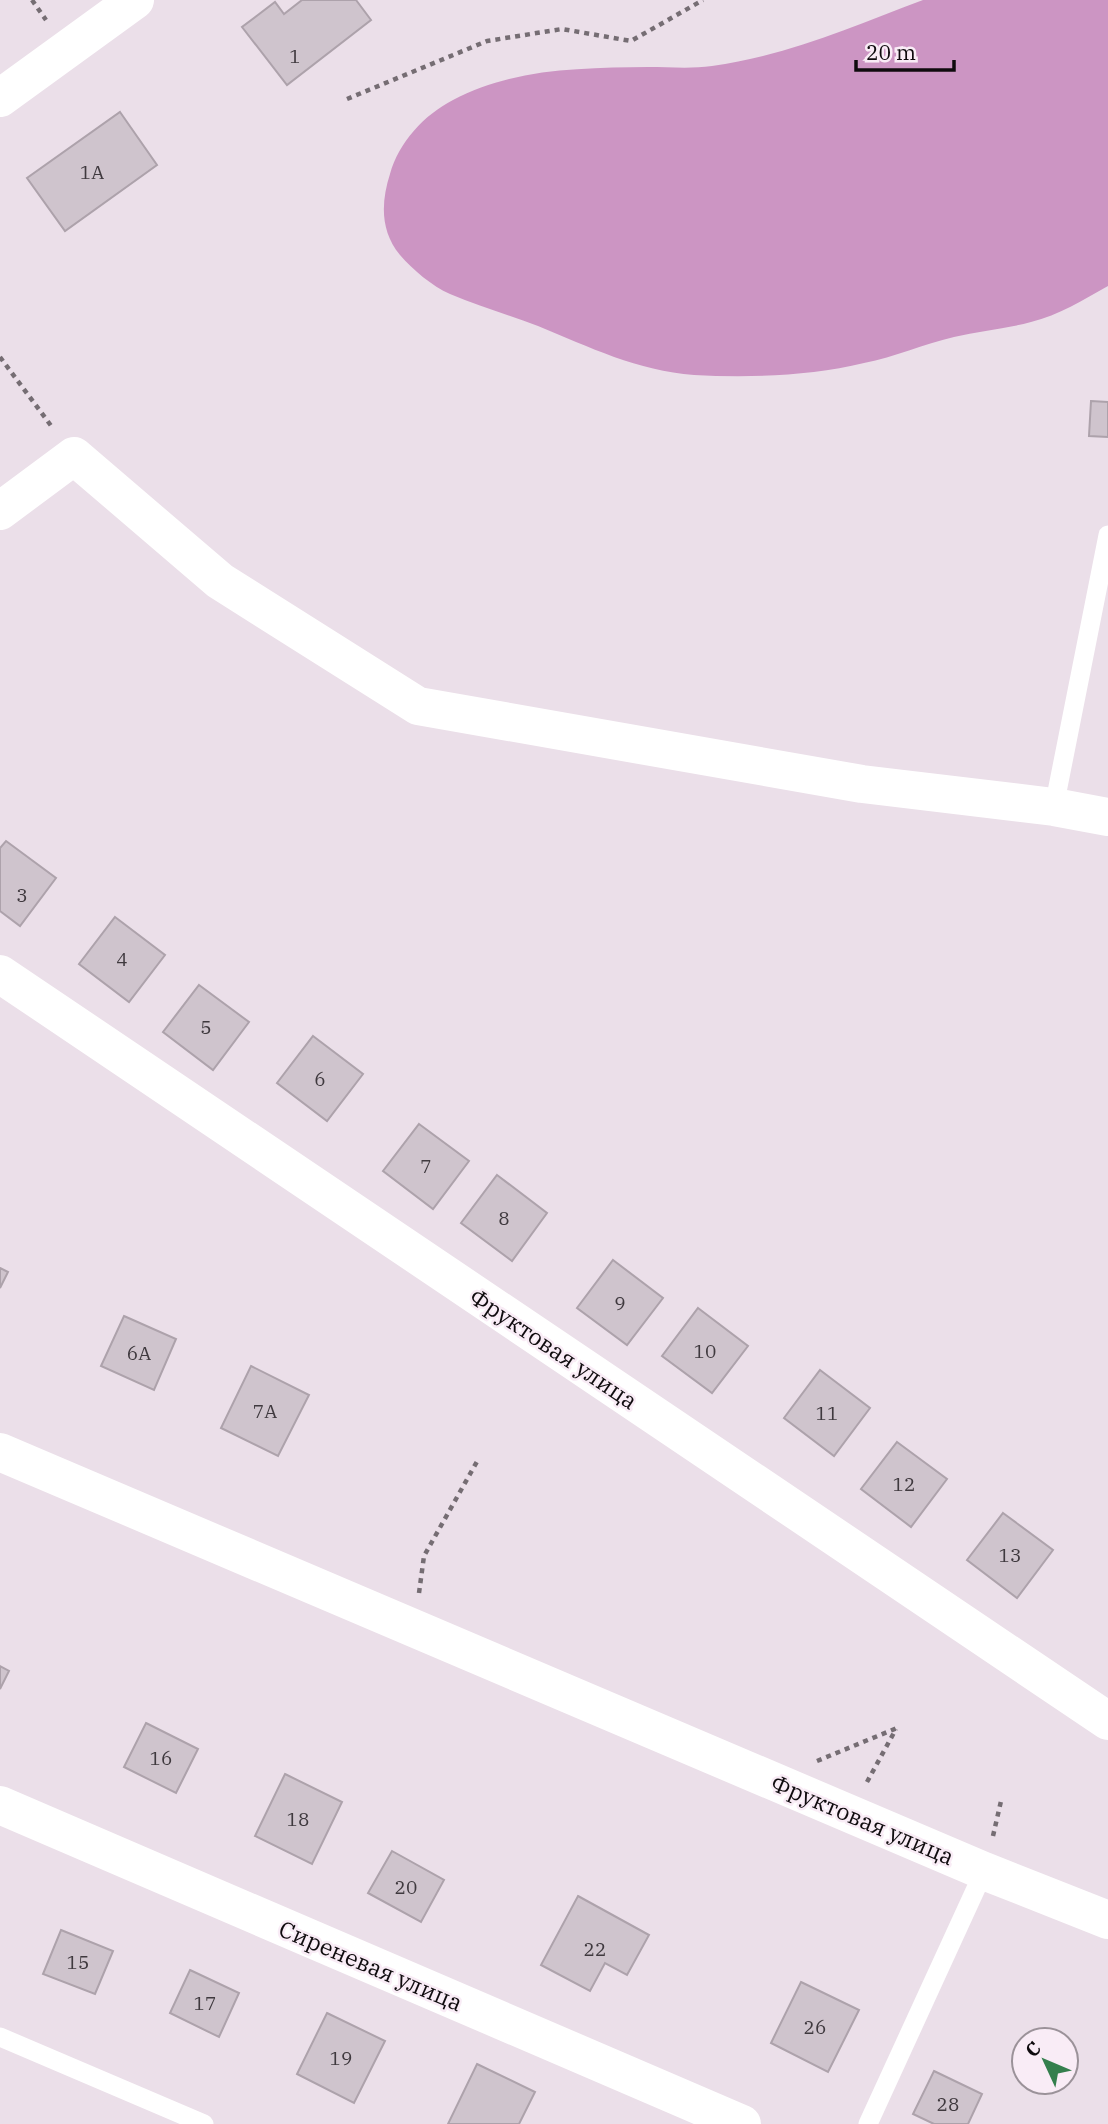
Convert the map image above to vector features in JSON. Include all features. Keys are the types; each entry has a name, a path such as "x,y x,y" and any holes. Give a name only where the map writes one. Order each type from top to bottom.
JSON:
{"street":[{"path":"0,98 135,0"},
{"path":"0,511 74,456 220,581 418,706 862,784 1054,807 1108,817"},
{"name":"Фруктовая улица","path":"0,974 1108,1721"},
{"name":"Фруктовая улица","path":"0,1452 984,1871 1108,1920"},
{"name":"Сиреневая улица","path":"0,1805 742,2124"}],"lane":[{"path":"1054,807 1108,535"},
{"path":"868,2124 984,1871"},
{"path":"0,2037 204,2124"}],"path":[{"path":"347,99 486,40 562,29 631,41 703,0"},
{"path":"0,357 74,456"},
{"path":"414,1628 424,1556 480,1458"},
{"path":"771,1780 897,1728 850,1814"}],"shaded area":[{"path":"923,0 1108,0 1108,286 1071,307 1041,319 954,337 864,363 823,371 780,375 694,375 653,369 614,357 443,291 411,266 393,246 386,226 384,206 394,162 406,140 432,113 476,89 523,76 573,69 696,67 739,61 793,48"}],"building":[{"path":"302,0 356,0 371,20 287,85 242,27 275,2 284,14"},
{"path":"120,112 157,165 65,231 27,178"},
{"path":"1091,401 1108,402 1108,437 1089,436"},
{"path":"6,841 56,878 20,926 0,911 0,848"},
{"path":"115,917 165,955 129,1002 79,964"},
{"path":"199,985 249,1022 213,1070 163,1032"},
{"path":"313,1036 363,1074 327,1121 277,1083"},
{"path":"419,1124 469,1161 433,1209 383,1171"},
{"path":"497,1175 547,1213 512,1261 461,1223"},
{"path":"613,1260 663,1298 627,1345 577,1308"},
{"path":"0,1268 8,1272 0,1288"},
{"path":"698,1308 748,1346 712,1393 662,1356"},
{"path":"124,1316 176,1339 154,1390 101,1366"},
{"path":"251,1366 309,1395 278,1456 221,1428"},
{"path":"820,1370 870,1408 834,1456 784,1418"},
{"path":"897,1442 947,1479 911,1527 861,1489"},
{"path":"1003,1513 1053,1550 1017,1598 967,1560"},
{"path":"0,1666 9,1671 0,1689"},
{"path":"146,1723 198,1749 176,1793 124,1767"},
{"path":"285,1774 342,1802 312,1864 255,1836"},
{"path":"392,1851 444,1880 421,1922 368,1893"},
{"path":"578,1896 649,1935 627,1975 605,1963 590,1991 541,1965"},
{"path":"61,1930 113,1951 95,1994 43,1974"},
{"path":"190,1970 239,1993 219,2037 170,2013"},
{"path":"801,1982 859,2010 828,2072 771,2043"},
{"path":"327,2013 385,2041 354,2103 297,2074"},
{"path":"477,2064 535,2092 519,2124 448,2124"},
{"path":"934,2071 982,2094 968,2124 934,2124 913,2114"}]}
